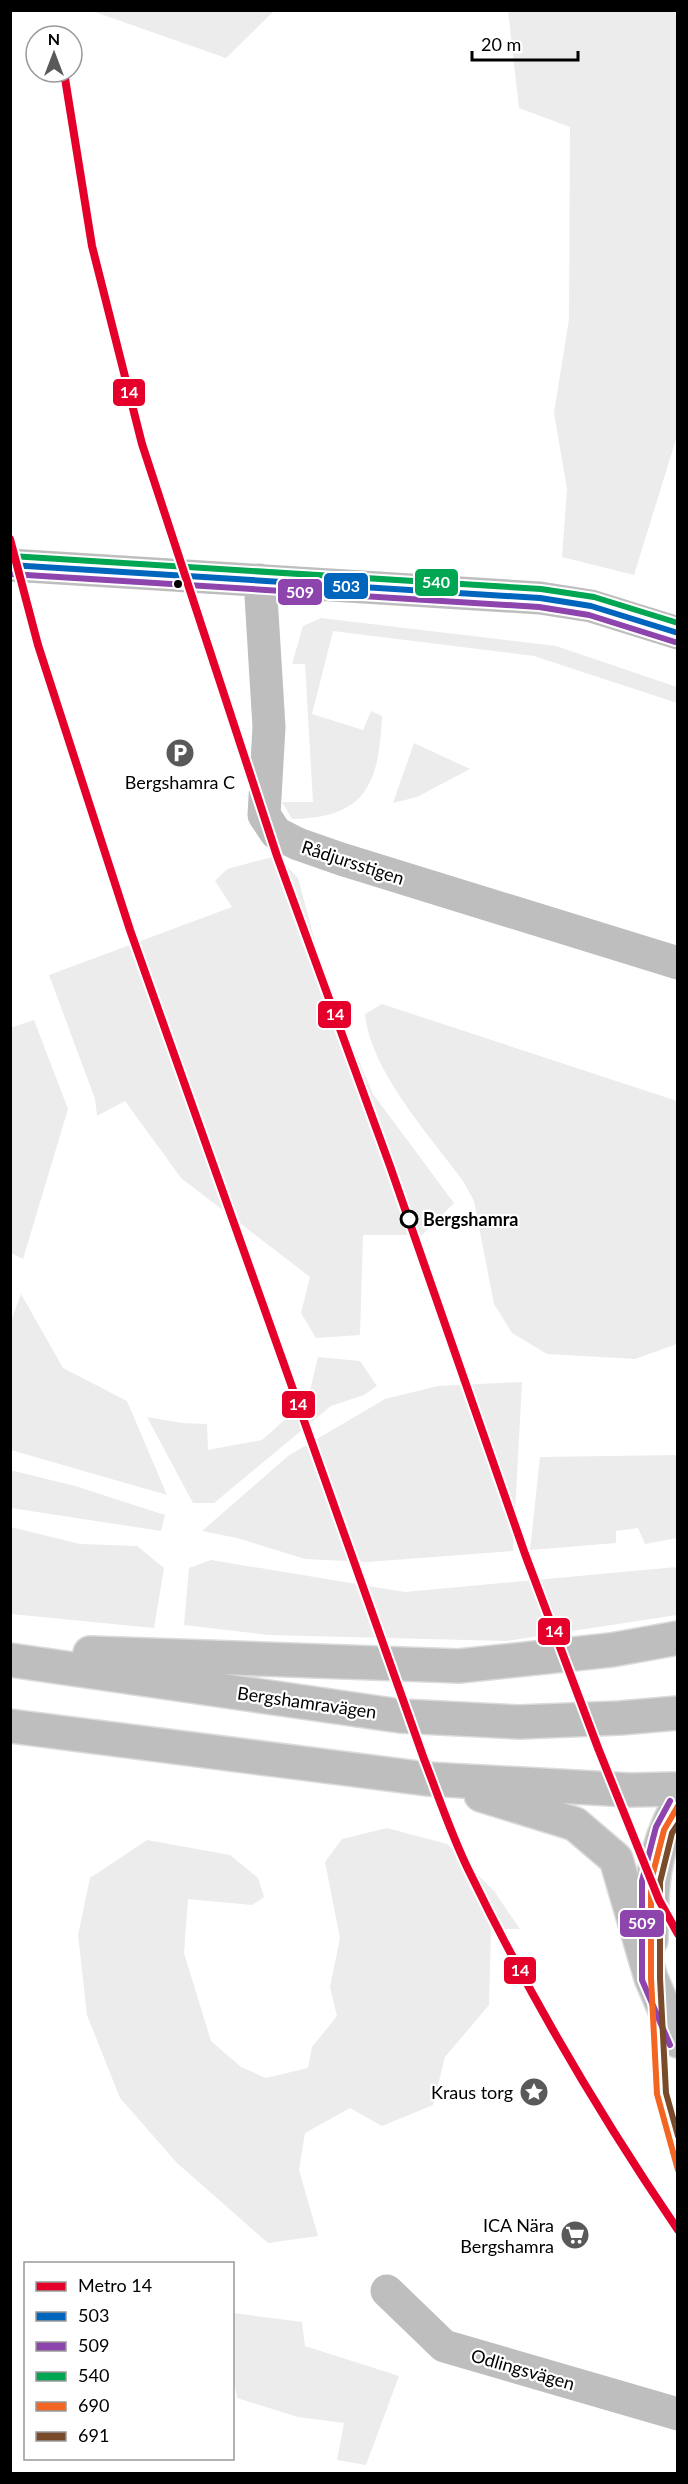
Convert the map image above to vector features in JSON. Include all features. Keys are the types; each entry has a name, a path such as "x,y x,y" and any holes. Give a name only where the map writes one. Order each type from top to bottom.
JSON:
{"main road":[{"path":"10,565 540,598 591,606 678,633"},
{"name":"Rådjursstigen","path":"260,580 269,727 264,815 276,833 298,844 341,859 678,963"},
{"path":"10,1651 459,1666 611,1650 678,1638"},
{"name":"Bergshamravägen","path":"10,1660 400,1716 519,1722 620,1719 678,1713"},
{"path":"10,1726 427,1779 630,1790 678,1789"},
{"path":"427,1779 575,1824 616,1859 651,1978 678,2040"},
{"path":"651,1978 651,1881 664,1830 678,1805"},
{"name":"Odlingsvägen","path":"387,2291 444,2346 678,2414"}],"shaded area":[{"path":"92,11 274,11 226,58"},
{"path":"508,11 677,11 677,436 634,575 562,557 567,489 554,413 569,319 570,127 519,108"},
{"path":"321,618 556,646 677,687 677,703 534,656 333,631 312,714 363,730 371,711 382,716 377,761 364,793 352,804 337,812 317,817 292,819 282,802 313,802 305,664 292,664 303,626"},
{"path":"414,743 470,769 417,797 393,803"},
{"path":"276,856 298,878 327,986 373,1094 454,1203 422,1235 363,1235 360,1335 316,1338 301,1313 310,1277 181,1178 125,1101 97,1116 95,1099 49,975 232,907 215,881 227,869"},
{"path":"382,1004 677,1101 677,1344 635,1359 547,1354 512,1333 494,1304 474,1201 463,1181 404,1102 378,1058 365,1014"},
{"path":"34,1020 68,1109 23,1259 11,1253 10,1028"},
{"path":"21,1294 63,1368 127,1401 167,1495 11,1450 11,1321"},
{"path":"318,1357 360,1361 377,1386 364,1395 331,1406 214,1503 193,1503 147,1417 182,1423 207,1424 208,1450 262,1440 308,1399"},
{"path":"522,1382 513,1551 367,1562 305,1559 237,1538 202,1531 288,1456 385,1399 438,1386"},
{"path":"677,1455 677,1538 645,1544 638,1528 616,1531 616,1543 530,1550 540,1457"},
{"path":"10,1470 75,1486 165,1515 161,1531 11,1508"},
{"path":"11,1527 80,1544 137,1546 164,1568 154,1628 11,1614"},
{"path":"211,1560 405,1592 677,1567 677,1615 507,1641 268,1635 184,1625 189,1568"},
{"path":"387,1828 447,1844 494,1891 520,1929 491,1929 489,2005 445,2057 433,2105 382,2126 350,2108 305,2133 299,2170 318,2236 268,2243 177,2163 120,2098 87,2015 78,1935 90,1878 147,1840 230,1855 258,1878 264,1897 252,1905 188,1899 184,1953 211,2041 241,2067 266,2078 308,2068 312,2047 337,2016 330,1987 340,1938 325,1862 342,1839"},
{"path":"234,2313 302,2322 305,2346 399,2376 366,2465 337,2460 344,2423 298,2417 237,2398 234,2379"}],"metro line":[{"name":"14","path":"66,84 92,246 142,444 277,856 390,1166 525,1554 598,1748 659,1900 678,1934"},
{"name":"14","path":"10,539 38,645 130,930 450,1828 491,1916 540,2008 620,2142 678,2230"}],"transit line":[{"name":"540","path":"11,556 541,589 594,597 678,623"},
{"name":"503","path":"10,565 540,598 591,606 678,633"},
{"name":"509","path":"10,574 539,607 589,615 675,642"},
{"name":"509","path":"670,1801 656,1827 642,1881 642,1980 670,2045"},
{"name":"690","path":"678,1806 664,1830 651,1881 651,1978 657,2094 678,2170"},
{"name":"691","path":"678,1824 672,1833 660,1882 660,1978 666,2093 678,2136"}],"place":[{"name":"Bergshamra C","path":"180,753"},
{"name":"Bergshamra","path":"409,1219"},
{"name":"Kraus torg","path":"534,2092"},
{"name":"ICA Nära Bergshamra","path":"575,2235"}]}
